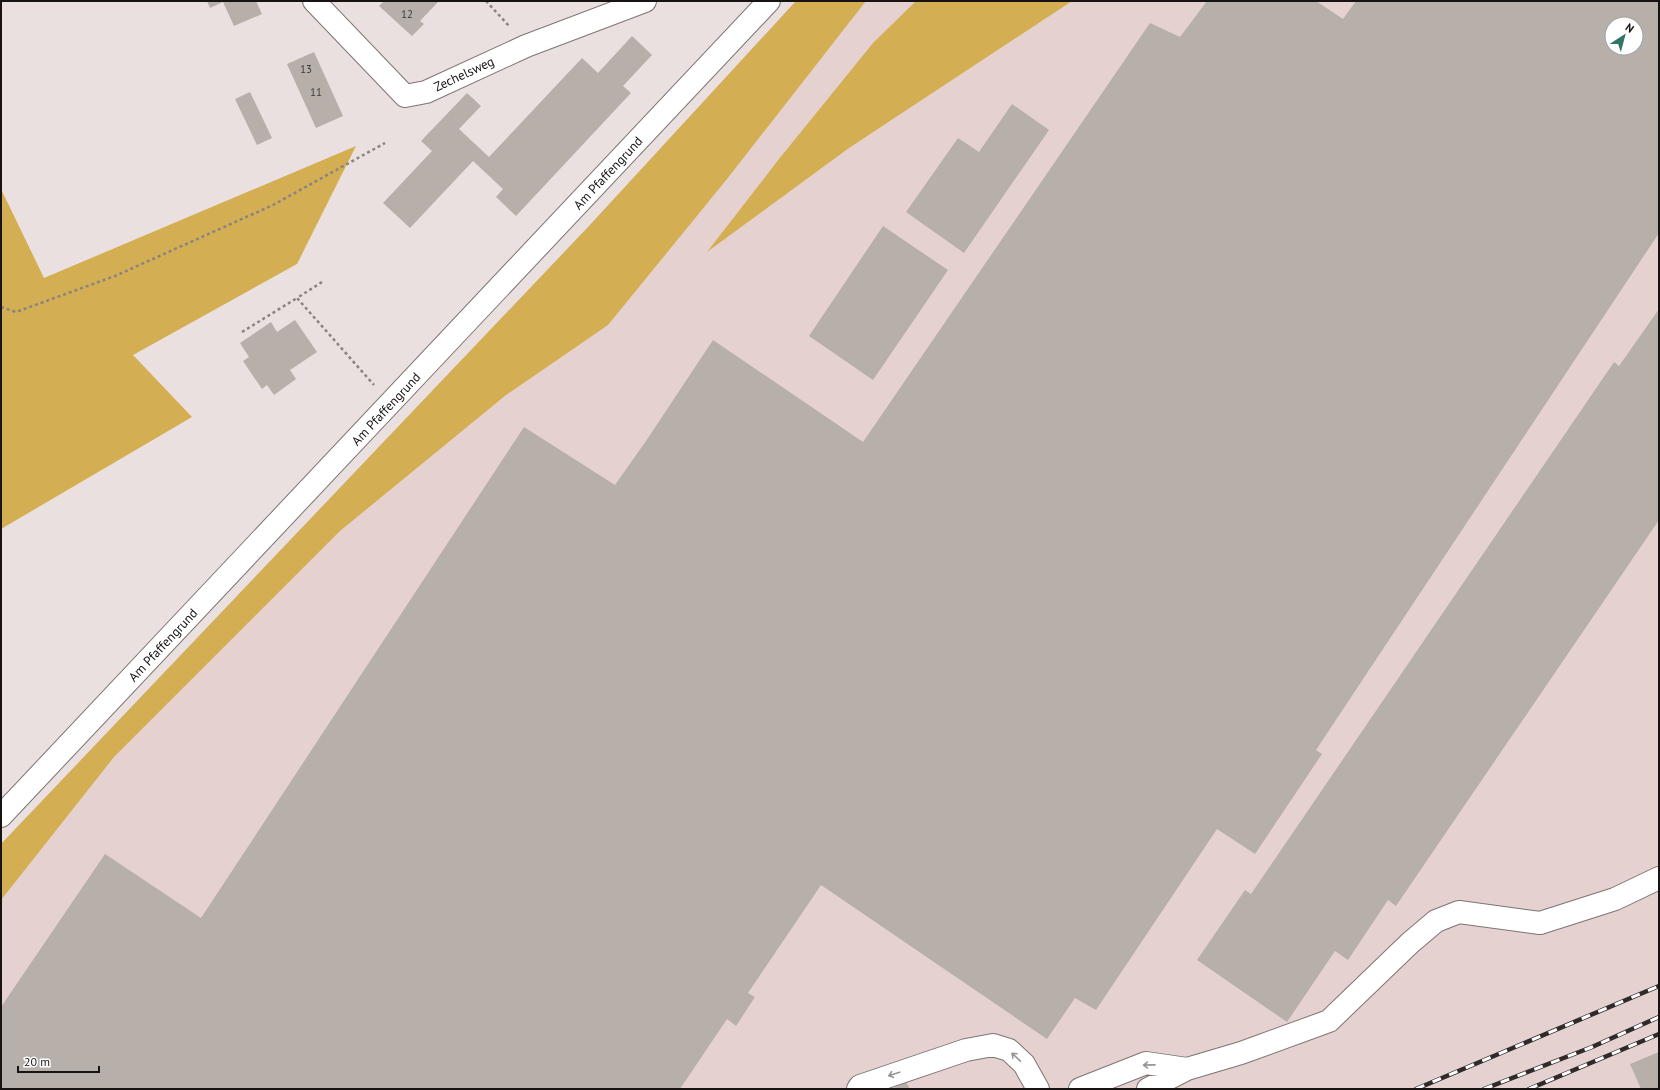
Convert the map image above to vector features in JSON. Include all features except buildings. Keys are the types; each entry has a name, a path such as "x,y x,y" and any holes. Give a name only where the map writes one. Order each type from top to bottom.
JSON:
{"street":[{"name":"Zechelsweg","path":"314,1 405,96 426,92 526,46 645,1"},
{"name":"Am Pfaffengrund","path":"1,816 770,1"},
{"path":"1148,1089 1187,1069 1329,1021 1410,943 1436,922 1459,912 1540,923 1615,899 1659,878"},
{"path":"858,1089 860,1086 966,1050 993,1045 1009,1050 1024,1064 1038,1089"},
{"path":"1080,1089 1146,1063 1187,1069"}],"path":[{"path":"486,1 526,46"},
{"path":"1,307 16,312 116,276 273,206 385,143"},
{"path":"242,332 322,282"},
{"path":"297,298 367,379"}],"shaded area":[{"path":"796,1 1659,1 1659,1089 1,1089 1,844 589,226"},
{"path":"796,1 866,1 727,179 608,325 506,395 340,531 114,757 1,900 1,844 589,226"},
{"path":"916,1 1072,1 849,148 707,252 779,159 873,43"},
{"path":"356,146 297,264 133,355 192,417 1,529 1,189 44,278"}],"railway":[{"path":"1416,1089 1659,986"},
{"path":"1484,1089 1592,1047 1659,1017"},
{"path":"1529,1089 1659,1034"}]}
